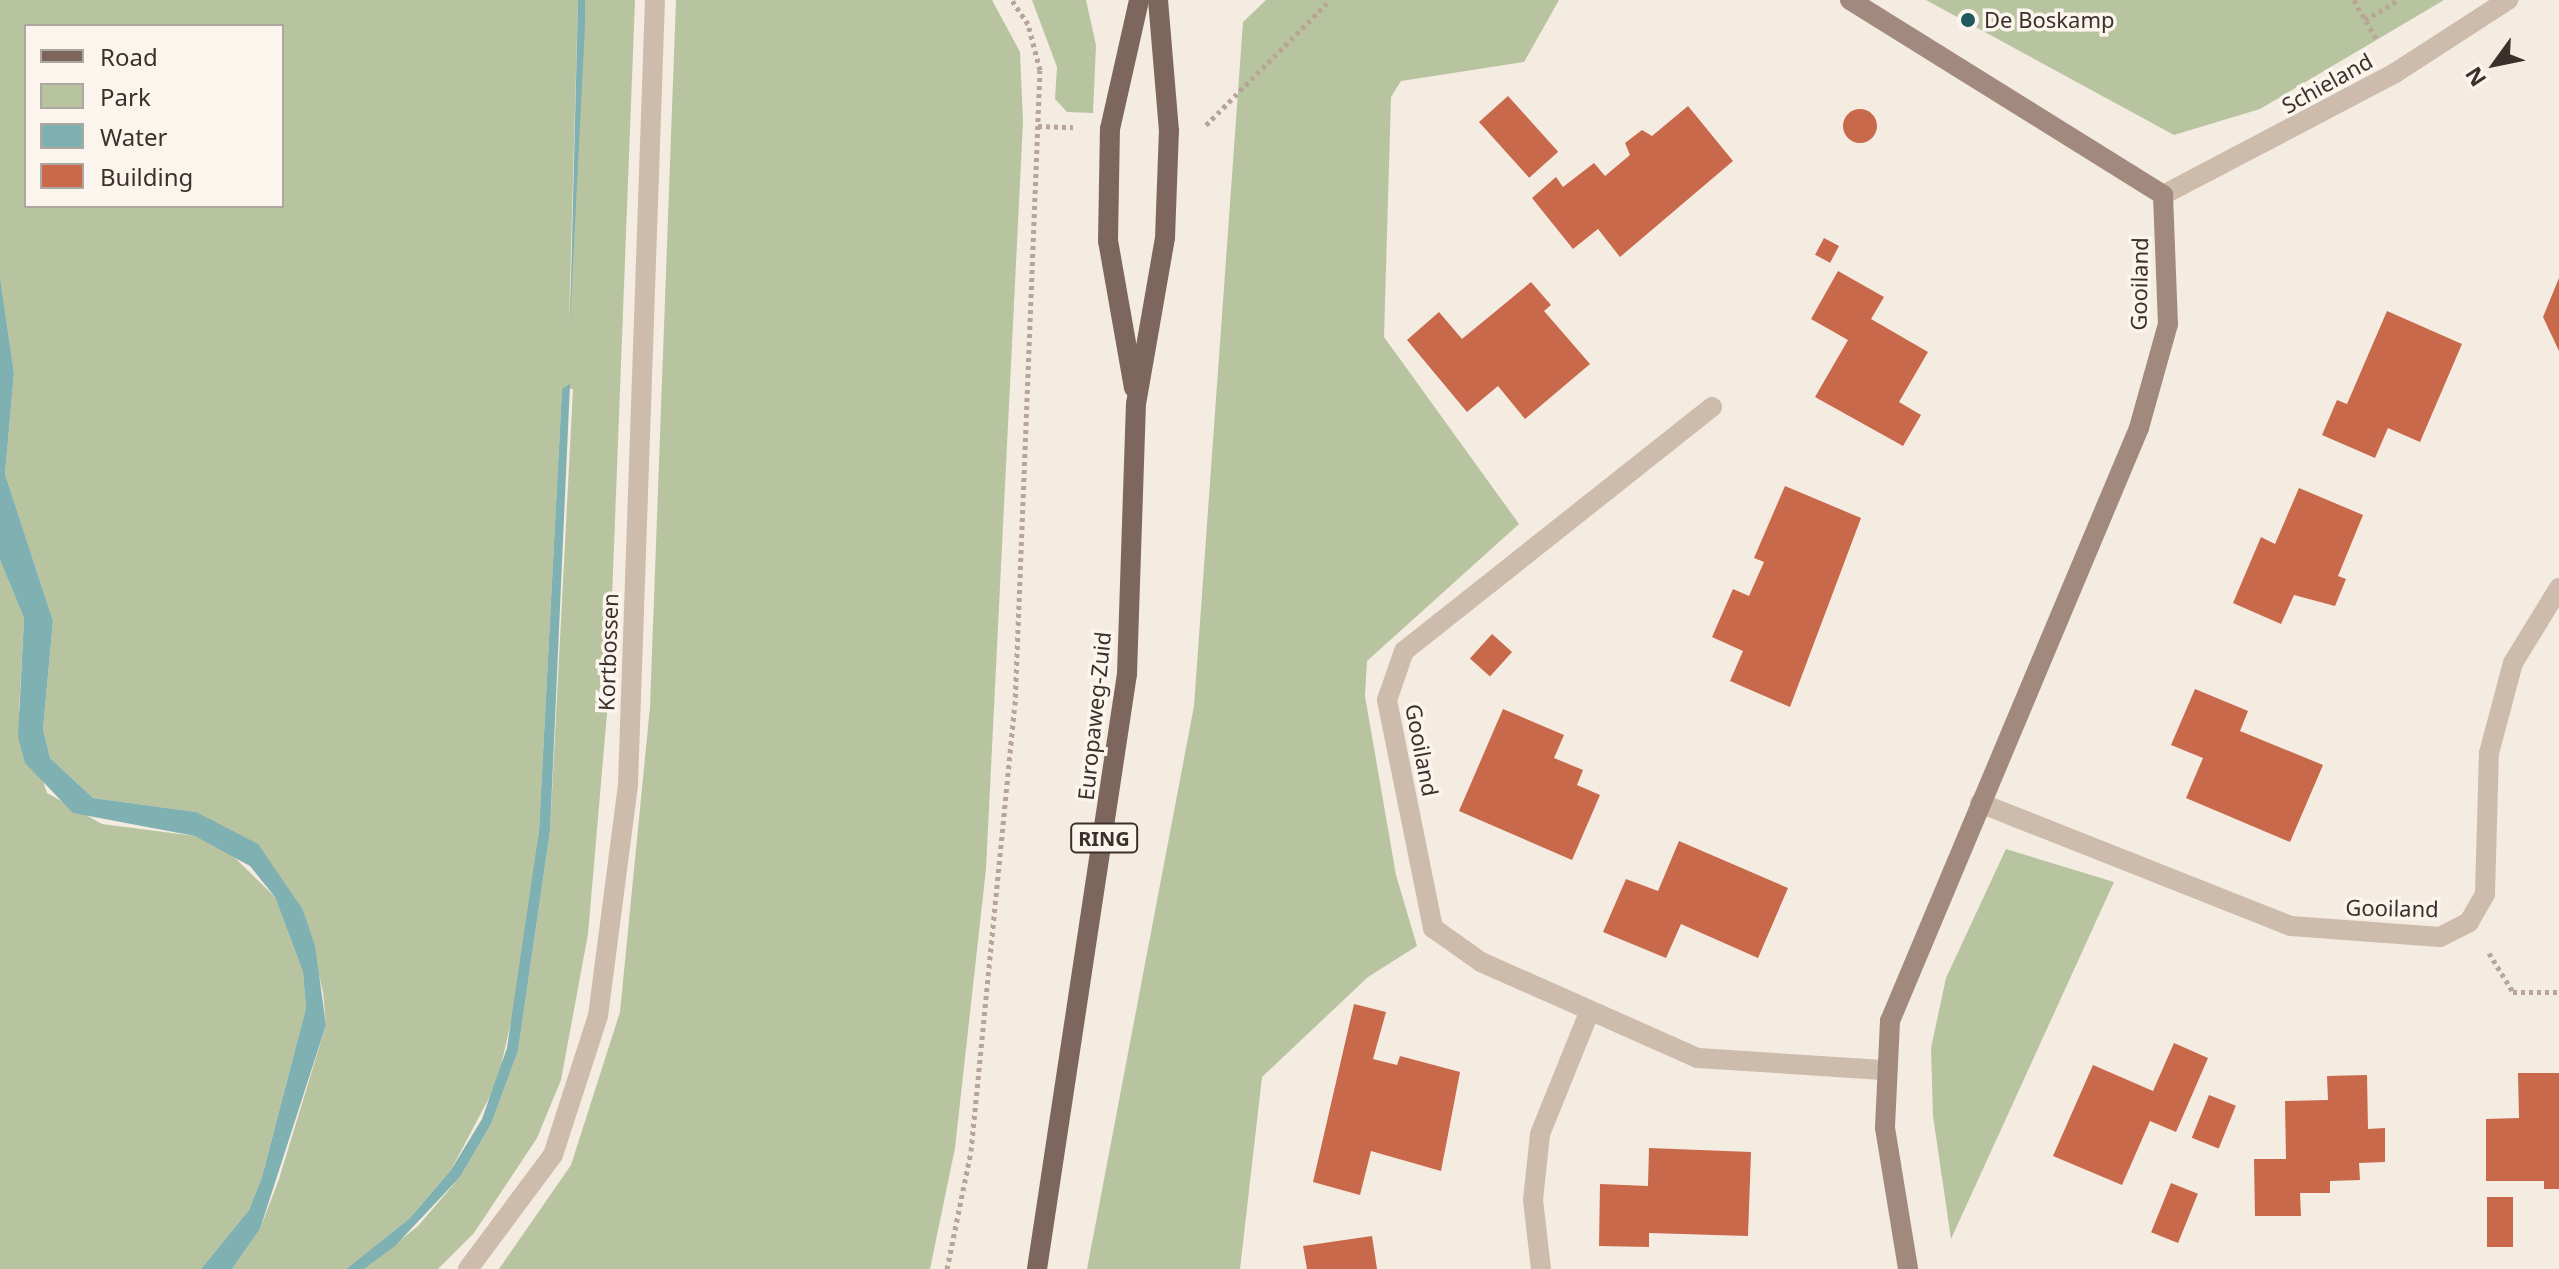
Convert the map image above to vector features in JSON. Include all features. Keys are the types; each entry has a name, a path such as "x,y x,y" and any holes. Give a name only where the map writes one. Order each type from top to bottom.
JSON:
{"main road":[{"name":"Europaweg-Zuid","path":"1136,404 1108,241 1110,129 1139,0"},
{"name":"Europaweg-Zuid","path":"1037,1269 1127,674 1136,404 1165,238 1169,131 1158,0"}],"street":[{"name":"Kortbossen","path":"468,1269 553,1155 598,1016 628,784 655,0"},
{"path":"1850,0 2163,195"},
{"name":"Schieland","path":"2163,195 2395,73 2508,0"},
{"name":"Gooiland","path":"1908,1269 1883,1070 1906,971 2139,428 2168,324 2163,195"},
{"name":"Gooiland","path":"1712,407 1404,651 1387,700 1433,928 1481,962 1589,1013 1698,1058 1883,1070"},
{"name":"Gooiland","path":"1980,803 2291,926 2440,937 2469,922 2485,894 2489,753 2509,678 2559,588"},
{"path":"1541,1269 1533,1200 1540,1134 1589,1013"}],"path":[{"path":"947,1269 971,1151 1015,705 1040,70 1028,24 1012,0"},
{"path":"2365,20 2398,0"},
{"path":"2469,922 2513,992 2559,992"}],"green space":[{"path":"0,0 578,0 569,323 585,0 635,0 608,702 588,934 561,1080 537,1138 474,1233 438,1269 364,1269 418,1226 460,1177 491,1124 518,1051 550,831 573,389 562,389 539,831 523,970 497,1083 451,1170 410,1218 346,1269 232,1269 260,1229 279,1179 326,1025 323,992 303,910 196,812 93,798 50,758 43,729 53,621 5,474 14,373 0,277"},
{"path":"676,0 992,0 1020,52 1023,122 986,869 955,1148 930,1269 499,1269 571,1165 620,1012 650,707"},
{"path":"1032,0 1086,0 1096,45 1093,113 1067,112 1055,99 1057,67"},
{"path":"1266,0 1559,0 1524,62 1401,81 1391,97 1384,337 1519,524 1367,661 1365,696 1396,875 1417,946 1368,977 1262,1077 1240,1269 1087,1269 1194,706 1243,22"},
{"path":"1926,0 2444,0 2260,109 2174,135"},
{"path":"0,560 24,618 19,710 47,793 102,824 195,836 225,848 275,897 303,972 306,1008 262,1177 249,1210 201,1269 0,1269"},
{"path":"2006,849 2114,882 1951,1239 1933,1116 1931,1048 1946,978"}],"water":[{"path":"578,0 585,0 585,25 570,324"},
{"path":"0,277 14,373 5,474 53,621 43,729 50,758 93,798 196,812 258,844 303,910 315,946 326,1025 260,1229 232,1269 201,1269 249,1210 262,1177 306,1008 303,972 275,897 250,866 195,836 73,813 25,763 18,737 24,618 0,560"},
{"path":"570,384 550,831 518,1051 491,1124 460,1177 395,1246 364,1269 346,1269 410,1218 451,1170 482,1119 507,1048 539,831 562,389"}],"building":[{"path":"1508,96 1558,152 1529,178 1479,122"},
{"path":"1688,106 1733,161 1620,257 1598,229 1573,249 1532,198 1556,177 1563,187 1594,163 1605,176 1630,155 1625,143 1642,130 1652,136"},
{"path":"1860,109 1872,114 1877,126 1872,138 1860,143 1848,138 1843,126 1848,114"},
{"path":"1824,238 1839,246 1830,263 1815,255"},
{"path":"1838,271 1884,297 1871,319 1928,352 1899,402 1921,415 1903,446 1815,397 1848,340 1811,319"},
{"path":"2559,278 2559,351 2543,317"},
{"path":"1531,282 1551,305 1544,311 1590,364 1525,419 1498,386 1467,412 1407,340 1439,312 1462,339"},
{"path":"2387,311 2462,344 2420,442 2388,428 2375,458 2322,435 2337,400 2347,404"},
{"path":"1785,486 1861,518 1790,707 1730,681 1743,651 1712,637 1733,589 1749,596 1764,562 1754,558"},
{"path":"2299,488 2363,515 2338,576 2346,579 2335,606 2294,595 2281,624 2233,603 2261,537 2275,544"},
{"path":"1492,634 1512,652 1490,677 1470,659"},
{"path":"2195,689 2248,711 2240,731 2323,765 2290,842 2186,798 2203,758 2171,745"},
{"path":"1503,709 1564,735 1554,758 1583,770 1577,785 1600,795 1572,860 1459,811"},
{"path":"1679,841 1788,888 1758,958 1681,924 1666,958 1603,932 1626,879 1658,891"},
{"path":"1354,1004 1386,1012 1373,1059 1397,1065 1400,1056 1460,1072 1441,1171 1371,1151 1360,1195 1313,1182"},
{"path":"2174,1043 2208,1058 2176,1132 2150,1121 2122,1185 2053,1156 2093,1065 2153,1091"},
{"path":"2518,1073 2559,1073 2559,1189 2544,1189 2544,1181 2486,1181 2486,1119 2519,1118"},
{"path":"2367,1075 2368,1129 2385,1128 2385,1162 2359,1163 2360,1180 2330,1181 2330,1193 2300,1193 2301,1216 2255,1216 2254,1159 2286,1159 2285,1101 2328,1100 2327,1076"},
{"path":"2209,1095 2236,1106 2219,1149 2192,1138"},
{"path":"1649,1148 1751,1152 1748,1236 1649,1233 1649,1247 1599,1246 1600,1184 1648,1186"},
{"path":"2171,1183 2198,1194 2178,1243 2151,1232"},
{"path":"2487,1197 2513,1197 2513,1247 2487,1247"},
{"path":"1372,1236 1377,1269 1307,1269 1303,1246"}],"place":[{"name":"De Boskamp","path":"1968,20"}]}
